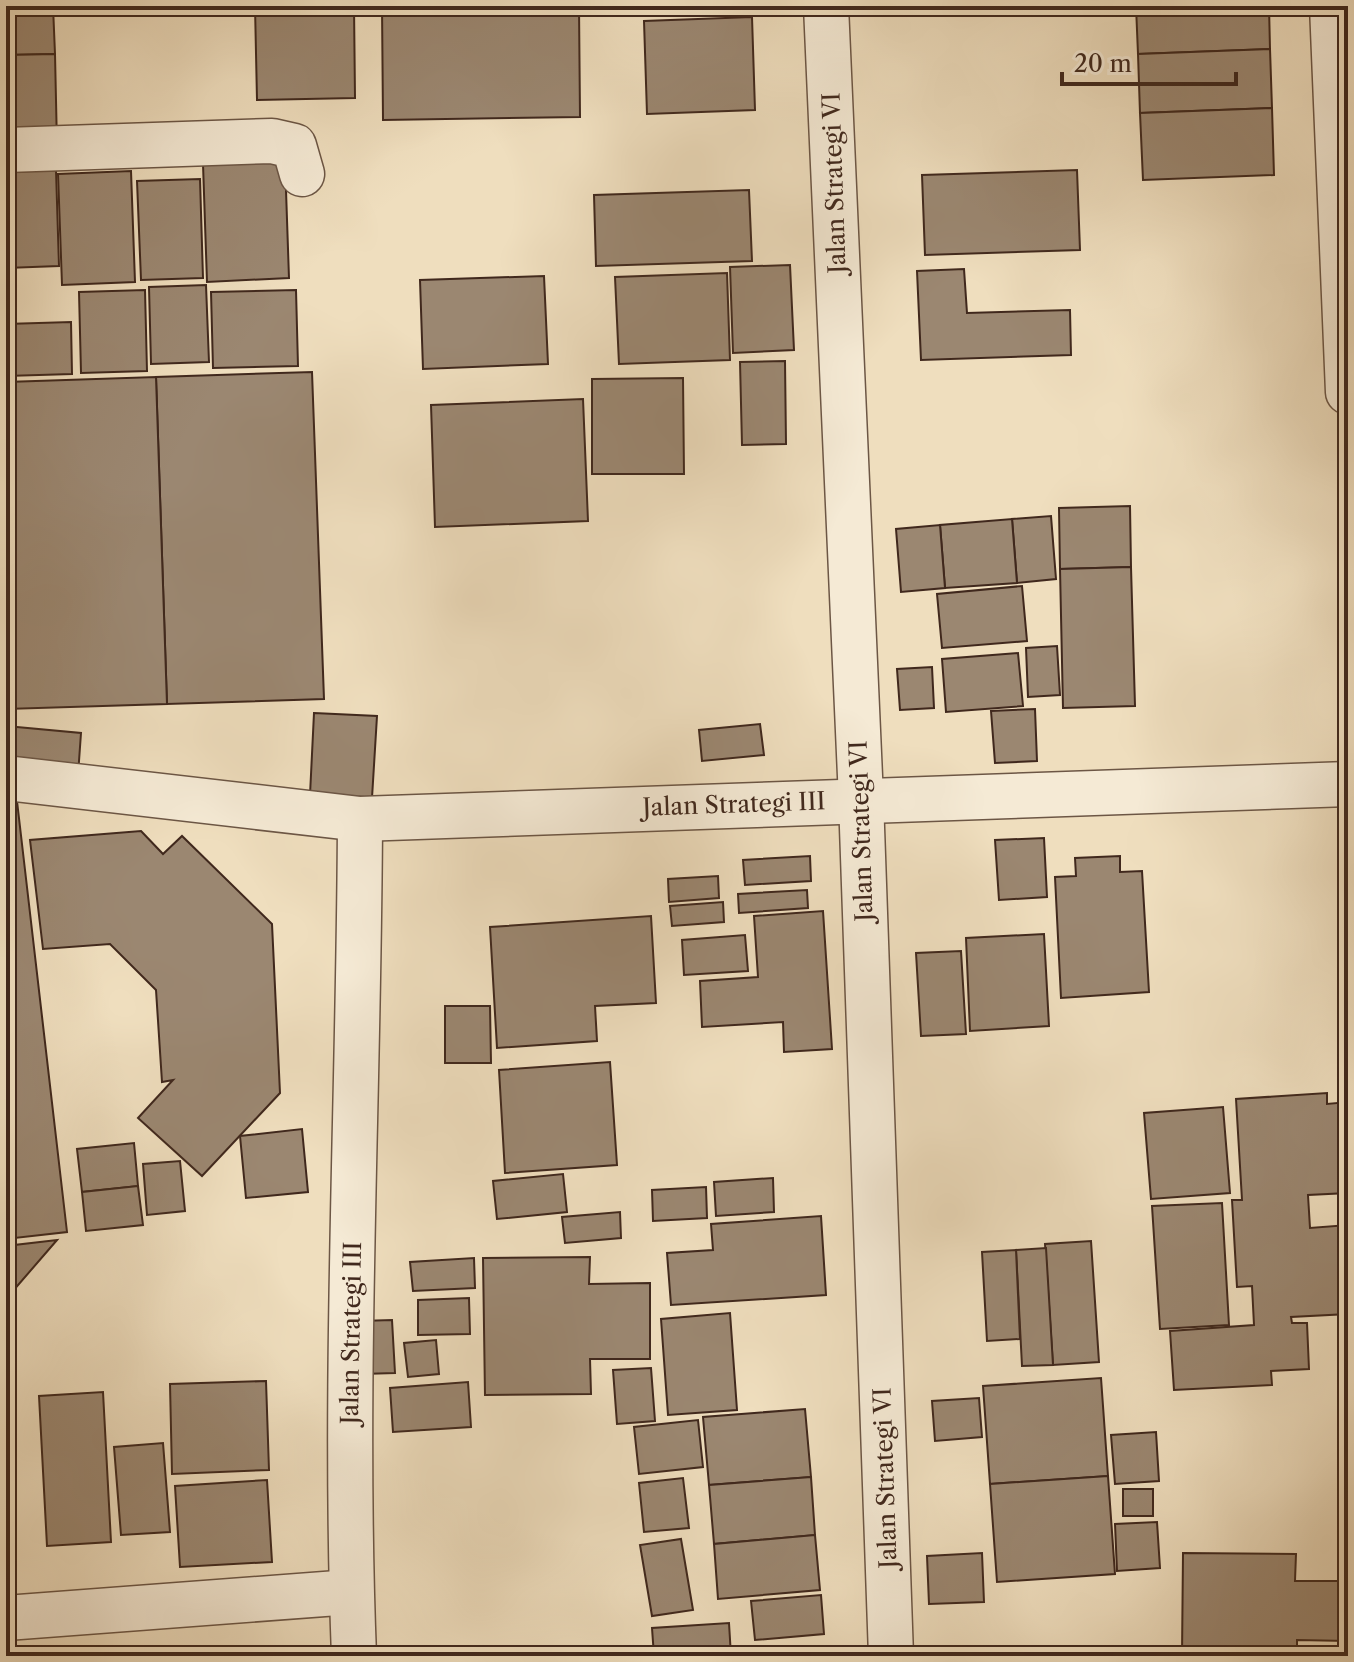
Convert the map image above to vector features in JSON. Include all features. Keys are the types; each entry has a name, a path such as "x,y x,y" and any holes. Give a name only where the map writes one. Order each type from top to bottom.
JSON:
{"street":[{"name":"Jalan Strategi VI","path":"826,6 861,799 891,1656"},
{"path":"1332,6 1348,392"},
{"path":"6,150 272,141 294,146 302,174"},
{"name":"Jalan Strategi III","path":"6,778 360,819 1348,784"},
{"name":"Jalan Strategi III","path":"354,1656 348,1379 358,1087 360,819"},
{"path":"6,1618 351,1592"}],"building":[{"path":"6,6 53,6 55,54 6,55"},
{"path":"255,6 354,6 355,98 257,100"},
{"path":"382,6 579,6 580,117 383,120"},
{"path":"1136,6 1269,6 1270,49 1138,54"},
{"path":"752,17 755,110 647,114 644,21"},
{"path":"1270,49 1272,108 1140,113 1138,54"},
{"path":"55,54 57,146 6,148 6,55"},
{"path":"1272,108 1274,175 1143,180 1140,113"},
{"path":"285,161 289,278 207,282 203,164"},
{"path":"56,170 59,266 6,268 6,172"},
{"path":"1077,170 1080,250 925,255 922,175"},
{"path":"131,171 135,282 62,285 58,174"},
{"path":"200,179 203,278 141,280 137,181"},
{"path":"749,190 752,261 596,266 594,195"},
{"path":"790,265 794,350 733,353 730,267"},
{"path":"964,269 967,313 1070,310 1071,355 921,360 917,271"},
{"path":"727,273 730,360 619,364 615,277"},
{"path":"544,276 548,364 423,369 420,280"},
{"path":"206,285 209,362 151,364 149,287"},
{"path":"145,290 147,371 81,373 79,292"},
{"path":"296,290 298,366 213,368 211,292"},
{"path":"71,322 72,374 6,376 6,324"},
{"path":"785,361 786,444 742,445 740,362"},
{"path":"312,372 324,699 167,704 156,377"},
{"path":"156,377 167,704 6,709 6,382"},
{"path":"683,378 684,474 592,474 592,379"},
{"path":"583,399 588,521 435,527 431,405"},
{"path":"1130,506 1131,567 1060,569 1059,508"},
{"path":"1051,516 1056,579 1017,583 1012,519"},
{"path":"1012,519 1017,583 945,588 940,525"},
{"path":"940,525 945,588 901,592 896,529"},
{"path":"1131,567 1135,706 1063,708 1060,569"},
{"path":"1022,586 1027,641 942,648 937,594"},
{"path":"1057,646 1060,695 1028,697 1026,648"},
{"path":"1018,653 1023,706 946,712 942,659"},
{"path":"932,667 934,708 900,710 897,669"},
{"path":"1035,709 1037,761 995,763 991,711"},
{"path":"314,713 377,716 372,798 310,795"},
{"path":"760,724 764,755 702,761 699,730"},
{"path":"6,726 81,733 78,775 6,768"},
{"path":"17,801 67,1232 6,1239 6,802"},
{"path":"141,831 163,854 182,836 272,924 280,1093 202,1176 138,1118 173,1080 162,1082 156,990 110,944 43,949 30,840"},
{"path":"1044,838 1047,897 999,900 995,840"},
{"path":"810,856 811,881 745,885 743,860"},
{"path":"1120,856 1120,872 1142,871 1149,992 1061,998 1055,877 1076,876 1075,858"},
{"path":"718,876 719,898 669,902 668,879"},
{"path":"807,890 808,908 739,913 738,894"},
{"path":"723,902 724,922 672,926 670,906"},
{"path":"823,911 832,1049 784,1052 783,1022 702,1027 700,981 758,977 754,916"},
{"path":"651,916 656,1003 595,1006 597,1041 497,1048 490,927"},
{"path":"1044,934 1049,1026 970,1031 966,938"},
{"path":"745,935 748,971 684,975 682,940"},
{"path":"961,951 966,1034 921,1036 916,953"},
{"path":"445,1006 490,1006 491,1063 445,1063"},
{"path":"610,1062 617,1165 505,1173 499,1070"},
{"path":"1327,1093 1327,1104 1348,1102 1348,1193 1308,1195 1310,1228 1348,1225 1348,1314 1291,1317 1292,1323 1307,1323 1309,1369 1271,1371 1272,1385 1174,1390 1170,1331 1254,1325 1252,1286 1237,1287 1232,1200 1242,1200 1236,1099"},
{"path":"1223,1107 1230,1193 1151,1199 1144,1113"},
{"path":"302,1129 308,1192 246,1198 240,1136"},
{"path":"134,1143 138,1186 82,1192 77,1149"},
{"path":"180,1161 185,1211 147,1215 143,1164"},
{"path":"563,1174 567,1212 497,1219 493,1181"},
{"path":"773,1178 774,1212 716,1216 714,1182"},
{"path":"138,1186 143,1225 86,1231 82,1192"},
{"path":"706,1187 707,1218 653,1221 652,1190"},
{"path":"1222,1203 1229,1325 1160,1329 1152,1206"},
{"path":"620,1212 621,1238 565,1243 562,1217"},
{"path":"821,1216 826,1295 671,1305 667,1253 713,1250 711,1224"},
{"path":"57,1240 6,1299 6,1246"},
{"path":"1091,1241 1099,1362 1053,1365 1045,1244"},
{"path":"1046,1248 1053,1365 1022,1366 1016,1250"},
{"path":"1016,1250 1020,1339 987,1341 982,1252"},
{"path":"590,1257 589,1284 650,1283 650,1359 590,1359 591,1394 485,1395 483,1258"},
{"path":"474,1258 475,1288 413,1291 410,1262"},
{"path":"469,1298 470,1334 418,1335 418,1300"},
{"path":"730,1313 737,1410 668,1415 661,1319"},
{"path":"392,1320 395,1373 362,1374 360,1321"},
{"path":"436,1340 439,1374 408,1377 404,1343"},
{"path":"651,1368 655,1421 617,1424 613,1370"},
{"path":"1101,1378 1108,1476 990,1484 983,1386"},
{"path":"266,1381 269,1470 172,1474 170,1384"},
{"path":"468,1382 471,1427 393,1432 390,1388"},
{"path":"103,1392 111,1542 47,1546 39,1396"},
{"path":"979,1398 982,1437 935,1441 932,1401"},
{"path":"805,1409 811,1477 709,1485 703,1417"},
{"path":"698,1420 703,1467 639,1474 634,1427"},
{"path":"1156,1432 1159,1481 1115,1484 1111,1435"},
{"path":"163,1443 170,1532 121,1535 114,1447"},
{"path":"1108,1476 1115,1574 997,1582 990,1484"},
{"path":"811,1477 815,1535 714,1544 709,1485"},
{"path":"683,1478 689,1528 644,1532 639,1483"},
{"path":"267,1480 272,1562 180,1567 175,1486"},
{"path":"1123,1489 1153,1489 1153,1516 1123,1516"},
{"path":"1157,1522 1160,1568 1117,1571 1115,1524"},
{"path":"815,1535 820,1590 718,1599 714,1544"},
{"path":"681,1539 693,1610 652,1616 640,1545"},
{"path":"982,1553 984,1602 929,1604 927,1556"},
{"path":"1183,1553 1296,1554 1295,1581 1348,1581 1348,1641 1297,1640 1297,1656 1182,1656"},
{"path":"821,1595 824,1634 755,1640 751,1601"},
{"path":"729,1623 731,1656 654,1656 652,1628"},
{"path":"836,1647 836,1656 740,1656 740,1652"}]}
